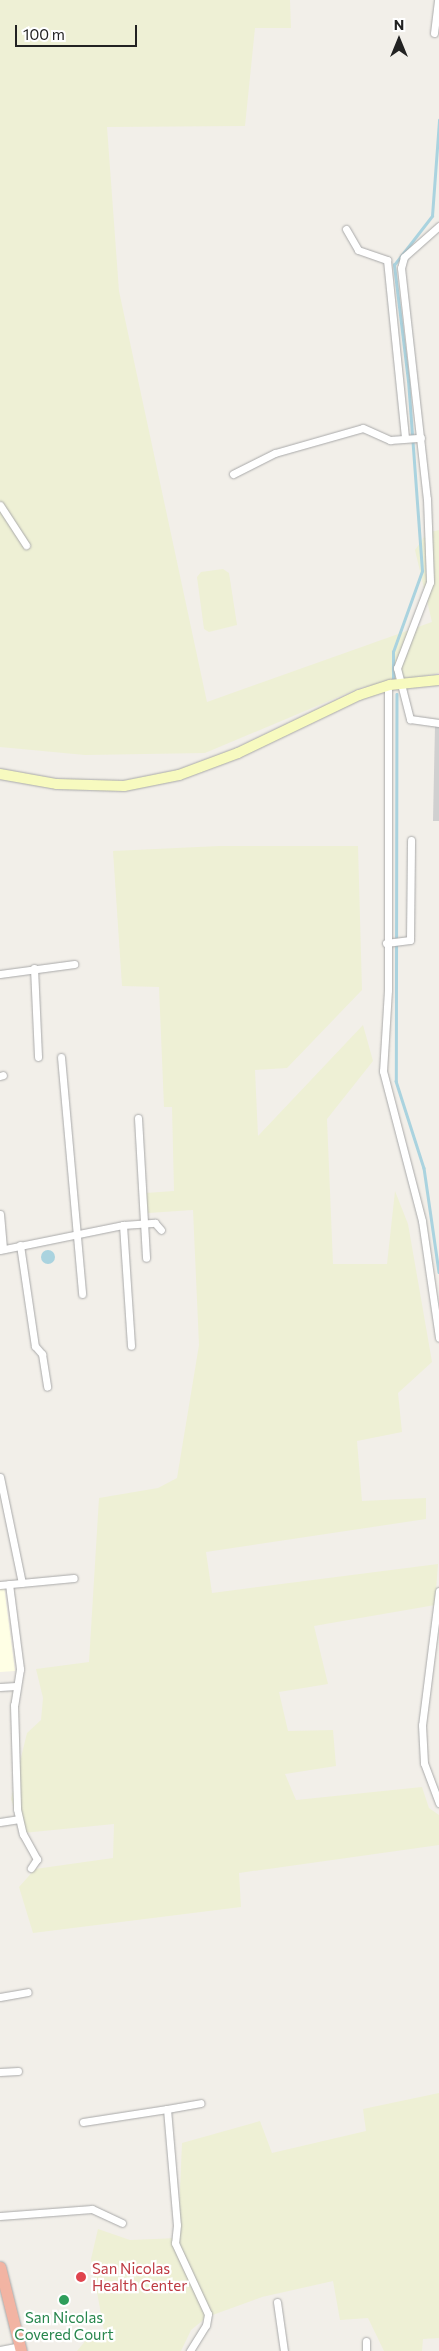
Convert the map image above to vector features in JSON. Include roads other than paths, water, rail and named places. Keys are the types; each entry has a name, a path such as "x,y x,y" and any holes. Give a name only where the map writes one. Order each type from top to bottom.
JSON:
{"highway":[{"path":"0,2266 21,2348"}],"main road":[{"path":"0,774 57,784 124,786 179,775 388,686 439,680"}],"street":[{"path":"434,33 438,0"},
{"path":"439,226 404,257 401,268 420,438 430,582 398,660 412,721 439,723"},
{"path":"346,229 358,250 383,255 386,260 407,438"},
{"path":"399,362 412,361"},
{"path":"233,474 275,453 363,428 390,440 420,438"},
{"path":"0,504 26,545"},
{"path":"388,686 388,943 384,1085 422,1220 439,1338"},
{"path":"388,943 400,943 410,940 411,840"},
{"path":"0,974 74,964"},
{"path":"34,968 38,1057"},
{"path":"61,1057 82,1294"},
{"path":"138,1118 146,1258"},
{"path":"0,1214 2,1249 76,1234 145,1223 155,1223 161,1230"},
{"path":"123,1226 131,1346"},
{"path":"20,1245 35,1346 42,1354 47,1387"},
{"path":"0,1477 22,1583"},
{"path":"0,1585 74,1578"},
{"path":"8,1584 19,1662 16,1686 18,1819 37,1859 31,1868"},
{"path":"439,1591 422,1725 424,1763 439,1803"},
{"path":"0,1687 16,1686"},
{"path":"0,1822 18,1819"},
{"path":"0,1997 28,1992"},
{"path":"0,2072 18,2071"},
{"path":"83,2122 200,2103"},
{"path":"167,2109 177,2225 175,2243 208,2314 190,2351"},
{"path":"0,2216 92,2208 122,2223"},
{"path":"277,2302 284,2351"},
{"path":"366,2341 366,2351"},
{"path":"0,2350 21,2348"}],"water":[{"path":"48,1250 53,1252 55,1257 53,1262 48,1264 43,1262 41,1257 43,1252"}],"waterway":[{"path":"393,678 393,652 422,571 408,381 394,265 432,216 439,120"},
{"path":"397,694 396,1081 424,1168 439,1272"}],"place":[{"name":"San Nicolas Health Center","path":"81,2277"},
{"name":"San Nicolas Covered Court","path":"64,2300"}]}
